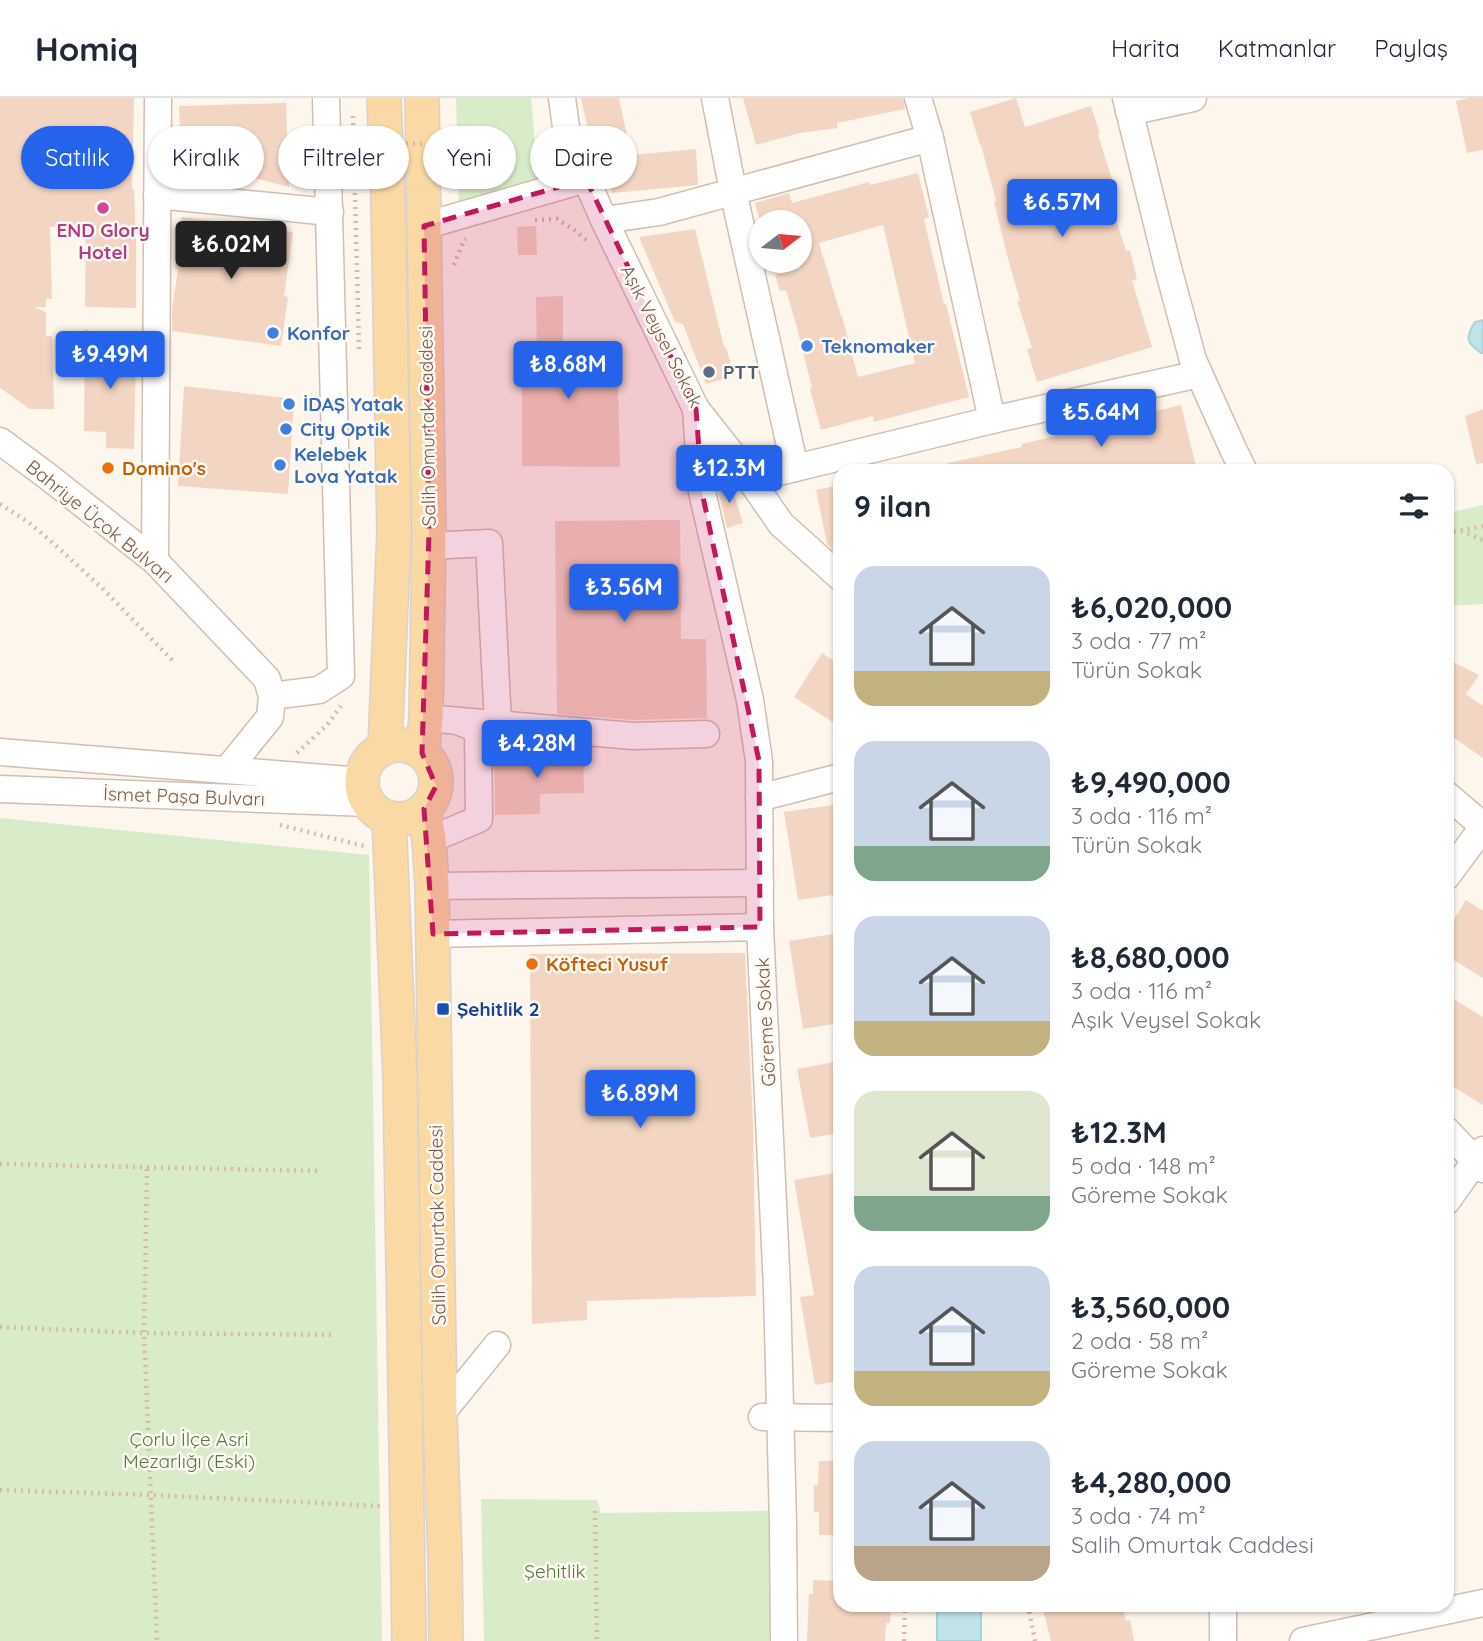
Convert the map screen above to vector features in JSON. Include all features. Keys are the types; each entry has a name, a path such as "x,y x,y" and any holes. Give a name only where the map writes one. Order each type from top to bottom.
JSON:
{"main road":[{"name":"Salih Omurtak Caddesi","path":"384,98 394,533 385,747"},
{"name":"Salih Omurtak Caddesi","path":"422,98 429,546 439,719 422,753"},
{"path":"401,745 422,753 435,773 436,786 427,824 414,816 401,819 373,801 364,769 369,759 385,747 401,745"},
{"name":"Salih Omurtak Caddesi","path":"373,801 400,1076 409,1641"},
{"name":"Salih Omurtak Caddesi","path":"427,824 432,886 446,1641"}],"street":[{"path":"155,561 158,98"},
{"path":"227,770 270,717 272,696 319,690 341,676 326,98"},
{"name":"Aşık Veysel Sokak","path":"562,98 566,126"},
{"path":"715,98 795,468"},
{"path":"918,98 930,138 992,420"},
{"path":"1193,98 1128,105 1193,360 1240,464"},
{"path":"604,220 659,212 930,138"},
{"path":"424,226 552,189"},
{"name":"Aşık Veysel Sokak","path":"590,189 696,409 781,524 833,571"},
{"path":"157,195 330,212"},
{"path":"750,479 992,420 1199,374"},
{"name":"Göreme Sokak","path":"696,409 702,492 750,699 759,761 760,927 770,1109 771,1417 783,1524 784,1641"},
{"name":"Bahriye Üçok Bulvarı","path":"0,441 155,561 267,679 272,696"},
{"path":"429,546 489,544 498,724"},
{"path":"439,719 633,736 706,734"},
{"path":"427,824 479,819 478,729 439,719"},
{"name":"İsmet Paşa Bulvarı","path":"0,752 227,770 373,801"},
{"path":"759,798 833,779"},
{"name":"İsmet Paşa Bulvarı","path":"0,789 373,801"},
{"path":"1454,801 1483,826 1454,866"},
{"path":"432,886 760,883"},
{"path":"433,934 760,927"},
{"path":"1454,1137 1481,1160 1454,1193"},
{"path":"440,1415 497,1345"},
{"path":"771,1417 833,1418"},
{"path":"1454,1609 1483,1603"},
{"path":"1223,1612 1223,1641"},
{"path":"1303,1641 1440,1612"}],"path":[{"path":"533,220 557,219 577,232 592,247"},
{"path":"454,276 454,263 464,240 475,236"},
{"path":"0,504 53,543 103,589 174,663"},
{"path":"1454,532 1483,526"},
{"path":"1461,531 1483,540"},
{"path":"280,825 374,848"},
{"path":"0,1164 317,1171"},
{"path":"147,1169 144,1333 158,1641"},
{"path":"0,1327 144,1333 335,1335"},
{"path":"0,1490 384,1507"},
{"path":"595,1511 597,1641"},
{"path":"904,1641 905,1612"},
{"path":"1029,1612 1035,1641"}],"highlighted area":[{"path":"586,179 696,409 702,492 759,761 760,927 433,934 424,809 436,786 422,753 429,533 424,226"}],"green space":[{"path":"456,98 531,98 533,126 530,126 530,184 516,188 516,126 457,126"},
{"path":"459,189 513,189 459,206"},
{"path":"1483,505 1483,604 1454,606 1454,511"},
{"name":"Çorlu İlçe Asri Mezarlığı (Eski)","path":"0,818 369,855 382,1641 0,1641"},
{"name":"Şehitlik","path":"481,1499 597,1500 601,1513 772,1511 769,1641 484,1641"}],"water":[{"path":"1483,320 1481,353 1472,346 1469,336 1475,322"},
{"path":"937,1612 981,1612 981,1641 937,1641"}],"building":[{"path":"0,98 134,98 133,126 21,126 21,189 134,189 136,308 85,307 86,226 50,227 52,299 46,299 46,307 34,307 46,312 46,336 52,336 54,409 30,409 0,388"},
{"path":"581,98 619,98 625,126 587,126"},
{"path":"743,98 903,98 905,109 837,123 838,128 800,133 756,145"},
{"path":"1016,98 1025,127 1091,106 1112,179 1104,181 1126,251 1130,250 1137,279 1132,281 1152,347 1037,382 1027,349 1032,348 1017,301 1020,301 994,202 996,201 970,112"},
{"path":"1483,98 1483,150 1467,153 1456,101"},
{"path":"286,103 287,126 278,126 278,184 264,181 264,126 180,126 179,106"},
{"path":"696,149 698,185 612,193 612,189 637,189 637,154"},
{"path":"918,173 929,217 924,219 969,397 874,422 873,416 821,430 786,290 780,291 775,275 812,273 812,210 757,210 755,203 789,193 792,203 869,182 870,185","holes":["883,225 915,363 858,377 819,243"]},
{"path":"182,217 293,232 284,296 288,297 281,346 172,331 172,309 178,269 175,269"},
{"path":"536,226 537,255 518,255 517,227"},
{"path":"695,229 724,347 734,376 706,384 683,324 675,322 639,237"},
{"path":"563,296 563,359 620,360 620,467 522,466 522,359 537,359 536,297"},
{"path":"85,329 136,352 134,449 106,448 106,432 84,431"},
{"path":"184,386 294,399 288,494 178,486"},
{"path":"1181,405 1195,464 948,464 1022,447 1022,444"},
{"path":"1483,409 1483,463 1476,464 1465,416"},
{"path":"730,481 743,523 727,528 717,486"},
{"path":"833,486 833,550 827,544 816,490"},
{"path":"680,520 681,639 706,639 707,718 633,720 557,714 555,521"},
{"path":"822,653 833,660 833,722 794,697"},
{"path":"1454,662 1479,675 1466,694 1483,706 1483,758 1454,738"},
{"path":"552,746 583,747 584,793 540,794 540,814 495,815 494,759 552,758"},
{"path":"833,805 833,895 798,900 784,812"},
{"path":"1466,900 1483,911 1483,978 1454,960 1454,920"},
{"path":"833,934 833,1024 803,1029 789,941"},
{"path":"745,953 753,1124 756,1296 587,1301 587,1320 532,1324 530,954"},
{"path":"1454,999 1483,1017 1483,1105 1454,1087"},
{"path":"833,1062 833,1134 810,1138 797,1069"},
{"path":"833,1173 833,1382 815,1385 800,1297 814,1295 794,1180"},
{"path":"819,1461 833,1461 833,1535 819,1535 819,1512 814,1512 814,1485 818,1485"},
{"path":"813,1580 833,1581 833,1612 891,1612 890,1623 886,1623 885,1641 807,1641 809,1594 813,1594"},
{"path":"1044,1612 1124,1612 1126,1621 1130,1620 1134,1641 1051,1641"}],"place":[{"name":"END Glory Hotel","path":"103,208"},
{"name":"Konfor","path":"273,333"},
{"name":"Teknomaker","path":"807,346"},
{"name":"PTT","path":"709,372"},
{"name":"İDAŞ Yatak","path":"289,404"},
{"name":"City Optik","path":"286,429"},
{"name":"Kelebek Lova Yatak","path":"280,465"},
{"name":"Domino's","path":"108,468"},
{"name":"Köfteci Yusuf","path":"532,964"},
{"name":"Şehitlik 2","path":"443,1009"}]}
